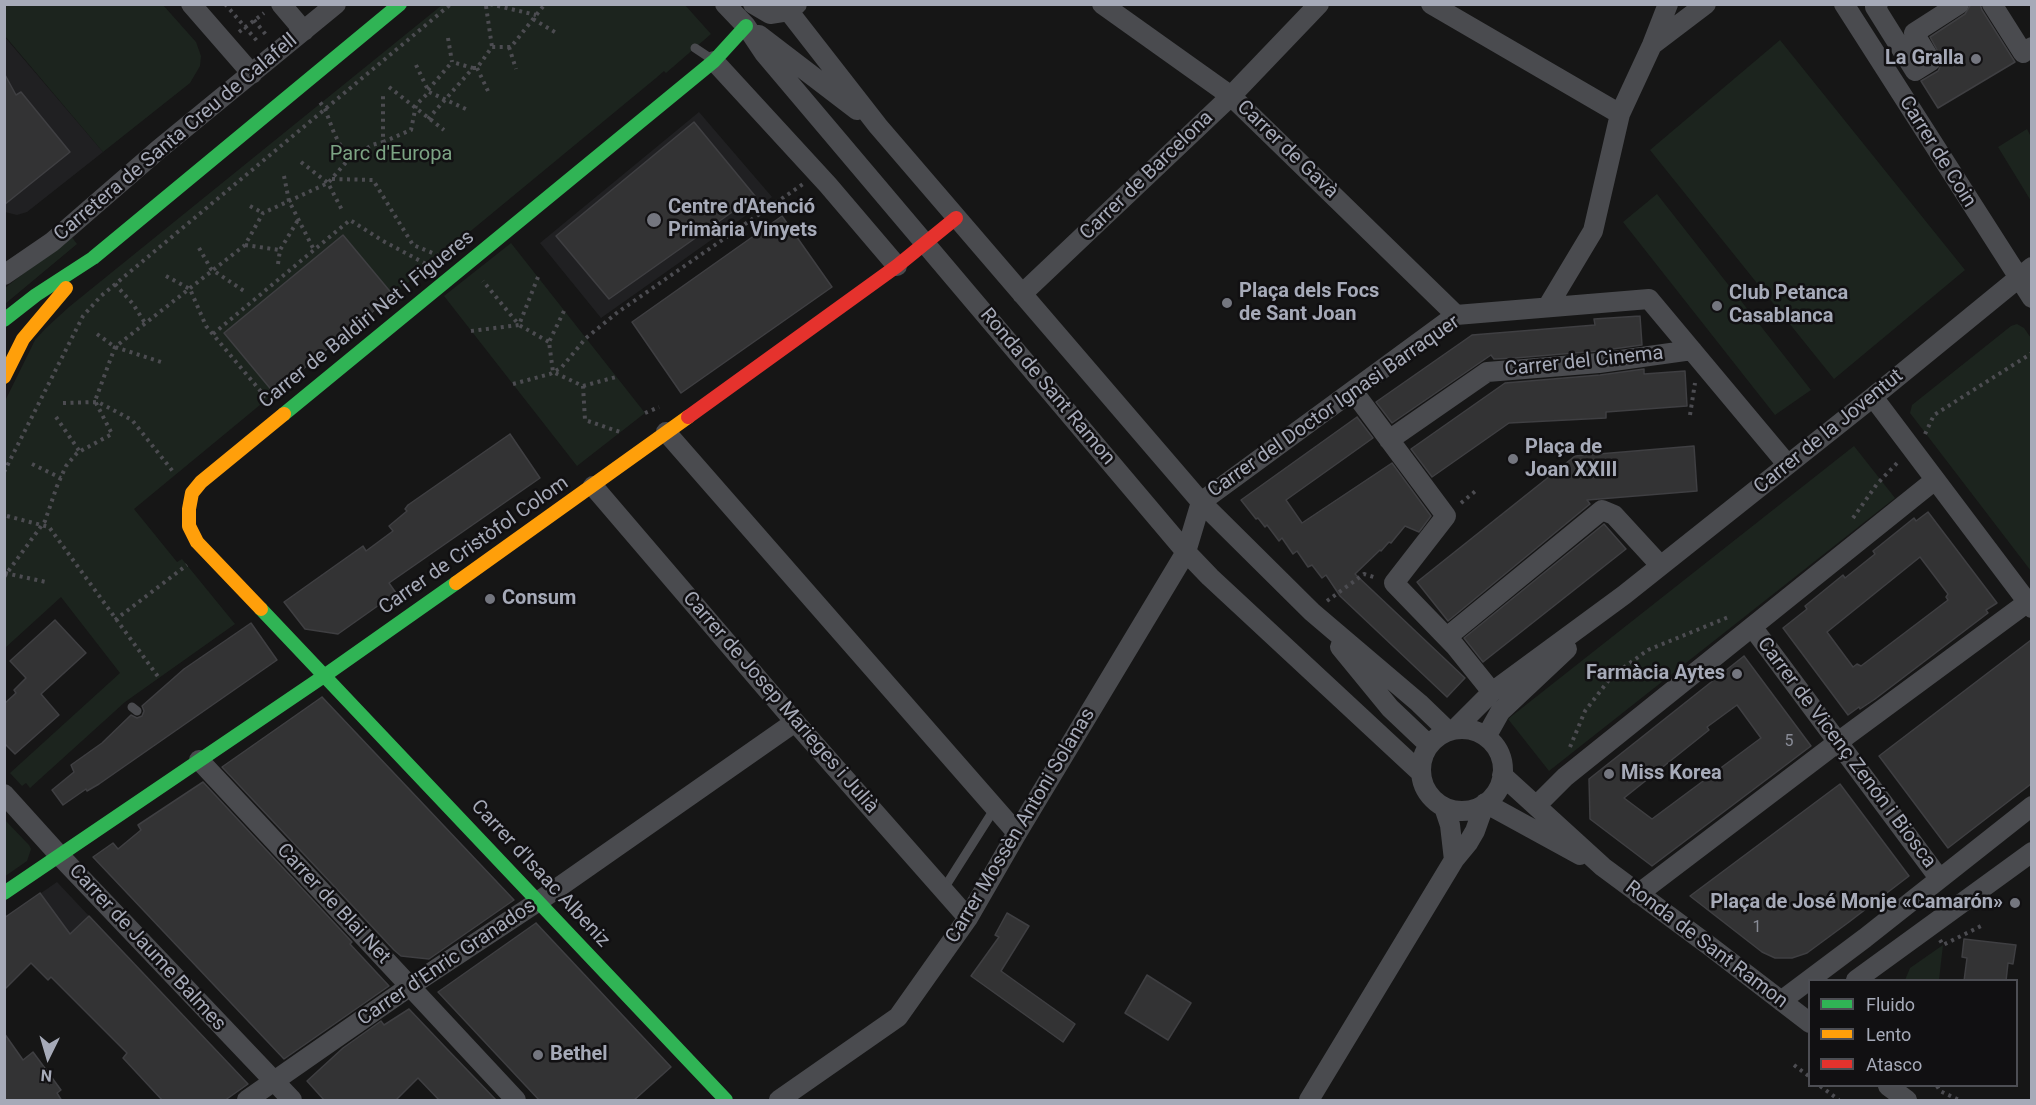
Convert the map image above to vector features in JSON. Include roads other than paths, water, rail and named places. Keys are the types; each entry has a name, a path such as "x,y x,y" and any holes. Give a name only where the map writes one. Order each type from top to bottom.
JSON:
{"street":[{"path":"191,4 252,74"},
{"name":"Carretera de Santa Creu de Calafell","path":"8,267 52,242 158,150 336,4"},
{"name":"Carretera de Santa Creu de Calafell","path":"4,320 93,258 400,4"},
{"name":"Ronda de Sant Ramon","path":"725,4 746,26 878,126"},
{"path":"753,4 770,14 790,7"},
{"name":"Carrer de Gavà","path":"1102,4 1231,96 1456,315"},
{"name":"Carrer de Barcelona","path":"1022,294 1231,96 1319,4"},
{"path":"1431,4 1620,114"},
{"path":"1548,306 1593,231 1620,114 1668,4"},
{"path":"1652,45 1706,4"},
{"name":"Carrer de Coin","path":"1844,4 2024,273 2031,298"},
{"path":"1878,4 1875,7 1915,71 1931,61 1914,33 1959,4"},
{"path":"1992,4 2023,53 2031,47"},
{"path":"276,6 304,31"},
{"name":"Ronda de Sant Ramon","path":"790,7 878,126 1201,502 1312,612 1451,730"},
{"name":"Ronda de Sant Ramon","path":"746,26 764,53 1186,552 1210,577 1421,772 1426,791 1434,801 1444,807"},
{"name":"Carrer de Baldiri Net i Figueres","path":"324,676 197,542 189,526 192,493 201,482 714,61 746,26"},
{"path":"714,61 897,266"},
{"name":"Carrer de Cristòfol Colom","path":"4,893 324,676 593,486 897,266 957,218"},
{"name":"Carretera de Santa Creu de Calafell","path":"4,377 23,339 33,325 93,258"},
{"name":"Carrer de la Joventut","path":"1451,730 1492,692 1624,595 1873,397 2024,273"},
{"name":"Carrer del Doctor Ignasi Barraquer","path":"1201,502 1456,315 1649,299 1787,464"},
{"name":"Carrer del Cinema","path":"1389,440 1487,372 1599,363 1692,350"},
{"path":"1353,391 1446,516 1394,583 1447,637 1492,692"},
{"path":"1638,894 1838,742 2030,603 1873,397"},
{"path":"666,432 1017,833"},
{"path":"1537,806 1565,777 1935,480"},
{"name":"Carrer de Josep Marieges i Julià","path":"593,486 795,722 968,918"},
{"name":"Carrer Mossèn Antoni Solanas","path":"779,1101 898,1017 968,918 1186,552 1201,502"},
{"path":"1447,637 1602,510 1614,515 1660,565"},
{"name":"Carrer de la Joventut","path":"1486,737 1500,712 1624,595"},
{"name":"Ronda de Sant Ramon","path":"1312,612 1390,708 1429,745"},
{"name":"Carrer de Vicenç Zenón i Biosca","path":"1753,628 1939,878"},
{"name":"Ronda de Sant Ramon","path":"1354,665 1371,726"},
{"name":"Carrer d'Isaac Albeniz","path":"324,676 726,1101"},
{"name":"Carrer d'Enric Granados","path":"247,1101 795,722"},
{"path":"1421,772 1423,756 1429,745 1437,736 1451,730 1473,730 1486,737 1499,753 1503,765 1502,775 1498,789 1485,803 1469,811 1456,811 1444,807"},
{"name":"Carrer de Blai Net","path":"200,760 516,1101"},
{"name":"Ronda de Sant Ramon","path":"1502,775 1603,867 1808,1019"},
{"name":"Carrer de Jaume Balmes","path":"4,794 292,1101"},
{"path":"1309,1101 1454,860 1468,843 1485,803"},
{"name":"Ronda de Sant Ramon","path":"1485,803 1603,867"},
{"path":"1810,979 2031,806"},
{"path":"1444,807 1450,825 1454,860"},
{"path":"1859,979 2031,852"},
{"path":"1865,938 1883,961"},
{"path":"1781,1001 1808,981"},
{"path":"1889,1087 1907,1101"}],"lane":[{"path":"695,48 714,61"},
{"path":"944,890 995,808"}],"place":[{"name":"La Gralla","path":"1976,59"},
{"name":"Centre d'Atenció Primària Vinyets","path":"654,220"},
{"name":"Plaça dels Focs de Sant Joan","path":"1227,303"},
{"name":"Club Petanca Casablanca","path":"1717,306"},
{"name":"Plaça de Joan XXIII","path":"1513,459"},
{"name":"Consum","path":"490,599"},
{"name":"Farmàcia Aytes","path":"1737,674"},
{"name":"Miss Korea","path":"1609,774"},
{"name":"Plaça de José Monje «Camarón»","path":"2015,903"},
{"name":"Bethel","path":"538,1055"}],"park label":[{"name":"Parc d'Europa","path":"391,155"}]}
